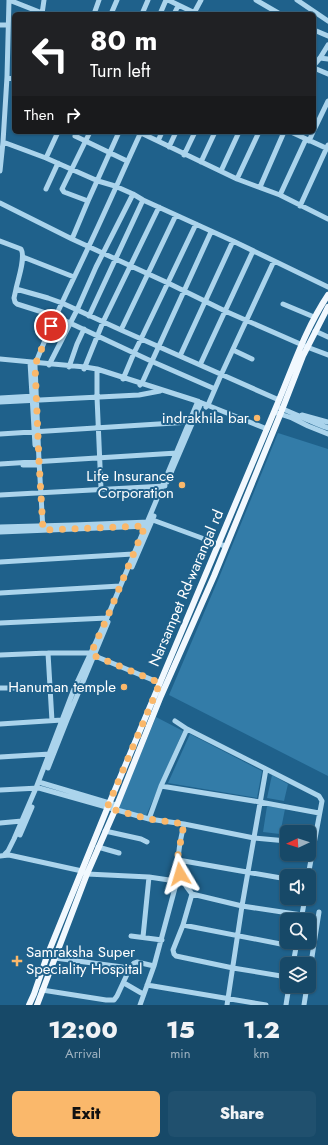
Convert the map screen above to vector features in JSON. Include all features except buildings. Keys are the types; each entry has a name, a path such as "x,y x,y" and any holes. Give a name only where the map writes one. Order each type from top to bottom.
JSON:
{"main road":[{"name":"Narsampet Rd-warangal rd","path":"29,1005 47,956 84,872 105,831 161,696 226,546 314,317 328,295"},
{"name":"Narsampet Rd-warangal rd","path":"304,346 315,331 328,307"},
{"name":"Narsampet Rd-warangal rd","path":"37,1005 108,806 267,430 279,409"}],"street":[{"path":"0,171 3,142 3,84 6,77 9,0 37,12"},
{"path":"42,12 44,0"},
{"path":"95,12 99,0"},
{"path":"112,12 116,0"},
{"path":"143,12 148,0"},
{"path":"161,12 167,0 191,12"},
{"path":"196,12 201,0"},
{"path":"256,0 277,12"},
{"path":"297,0 315,12"},
{"path":"175,12 178,6"},
{"path":"316,13 328,21"},
{"path":"0,25 8,25"},
{"path":"316,31 328,36"},
{"path":"316,63 328,45"},
{"path":"0,56 7,57"},
{"path":"320,58 328,59"},
{"path":"316,67 328,74"},
{"path":"6,77 12,78"},
{"path":"316,127 328,101"},
{"path":"46,158 57,134"},
{"path":"88,201 62,190 89,134"},
{"path":"72,240 118,134"},
{"path":"41,528 33,363 139,134"},
{"path":"144,134 184,155 237,179 280,195 328,219"},
{"path":"158,141 161,134"},
{"path":"169,147 175,134"},
{"path":"184,155 194,134"},
{"path":"201,162 214,134"},
{"path":"221,171 238,134"},
{"path":"237,179 258,134"},
{"path":"260,187 283,134"},
{"path":"295,134 327,148 300,206"},
{"path":"280,195 312,134"},
{"path":"75,136 127,161"},
{"path":"3,142 133,194 328,287"},
{"path":"46,189 58,163"},
{"path":"50,365 103,253 133,194"},
{"path":"89,316 144,200"},
{"path":"0,203 72,240 168,283 225,311 328,355"},
{"path":"84,368 103,322 159,207"},
{"path":"120,330 176,215"},
{"path":"123,378 196,224"},
{"path":"141,384 211,232"},
{"path":"0,241 23,251 14,298 15,302 55,316 215,389"},
{"path":"180,356 233,241"},
{"path":"200,365 253,251"},
{"path":"23,257 74,277"},
{"path":"9,853 25,824 74,689 93,653 191,422 202,404 215,389 274,262"},
{"path":"16,289 62,303 141,340 200,365 221,375 308,426 328,434"},
{"path":"283,304 314,317"},
{"path":"69,366 84,329"},
{"path":"315,331 328,337"},
{"path":"233,350 252,359"},
{"path":"0,360 97,370 202,404 267,430"},
{"path":"97,370 101,489"},
{"path":"141,384 202,404"},
{"path":"0,398 97,397 139,395 160,391"},
{"path":"0,402 34,398"},
{"path":"293,416 306,415 328,422"},
{"path":"293,416 328,428"},
{"path":"0,432 191,422"},
{"path":"0,465 178,453"},
{"path":"0,499 101,489 164,486"},
{"path":"0,495 39,495"},
{"path":"0,532 41,528 149,522 226,546"},
{"path":"9,853 67,720 133,554 149,522"},
{"path":"0,527 41,528"},
{"path":"0,562 133,554"},
{"path":"0,593 120,586"},
{"path":"0,623 107,618"},
{"path":"0,652 48,650 93,653 160,683"},
{"path":"48,653 52,721"},
{"path":"0,655 93,653"},
{"path":"0,688 50,688"},
{"path":"0,724 62,720"},
{"path":"175,722 320,796 322,801 316,825"},
{"path":"149,819 161,786 187,729"},
{"path":"0,757 50,754"},
{"path":"228,1002 237,936 266,769"},
{"path":"0,790 39,786 149,819 184,824 254,838 280,840"},
{"path":"161,786 319,813"},
{"path":"0,823 22,821"},
{"path":"184,824 178,860 180,874 187,888 192,894 280,914"},
{"path":"105,831 141,839 147,842"},
{"path":"98,847 119,852"},
{"path":"0,856 9,853 84,872 149,877 172,881 175,884 162,940 140,1005"},
{"path":"178,860 280,879"},
{"path":"143,937 149,877"},
{"path":"192,894 183,925 173,950 176,956 280,976"},
{"path":"312,957 319,912"},
{"path":"183,925 237,936 280,942"},
{"path":"131,936 162,940"},
{"path":"55,958 130,968"},
{"path":"42,990 114,1000 134,963 137,962 154,966"},
{"path":"124,983 143,994"},
{"path":"147,985 228,1002 266,1005"},
{"path":"286,1005 288,993"},
{"path":"304,1005 306,993"}],"shaded area":[{"path":"278,433 328,449 328,776 169,695"},
{"path":"156,717 183,731 146,816 118,809"},
{"path":"190,734 262,771 257,798 168,783"},
{"path":"272,775 288,784 284,801 267,798"},
{"path":"267,806 285,809 282,825 280,825 280,834 263,832"}],"place":[{"name":"indrakhila bar","path":"257,418"},
{"name":"Life Insurance Corporation","path":"182,485"},
{"name":"Hanuman temple","path":"124,687"},
{"name":"Samraksha Super Speciality Hospital","path":"17,961"}],"route":[{"path":"51,326 35,365 43,530 145,526 91,653 160,683 107,808 149,819 184,824 178,855 180,874"}]}
